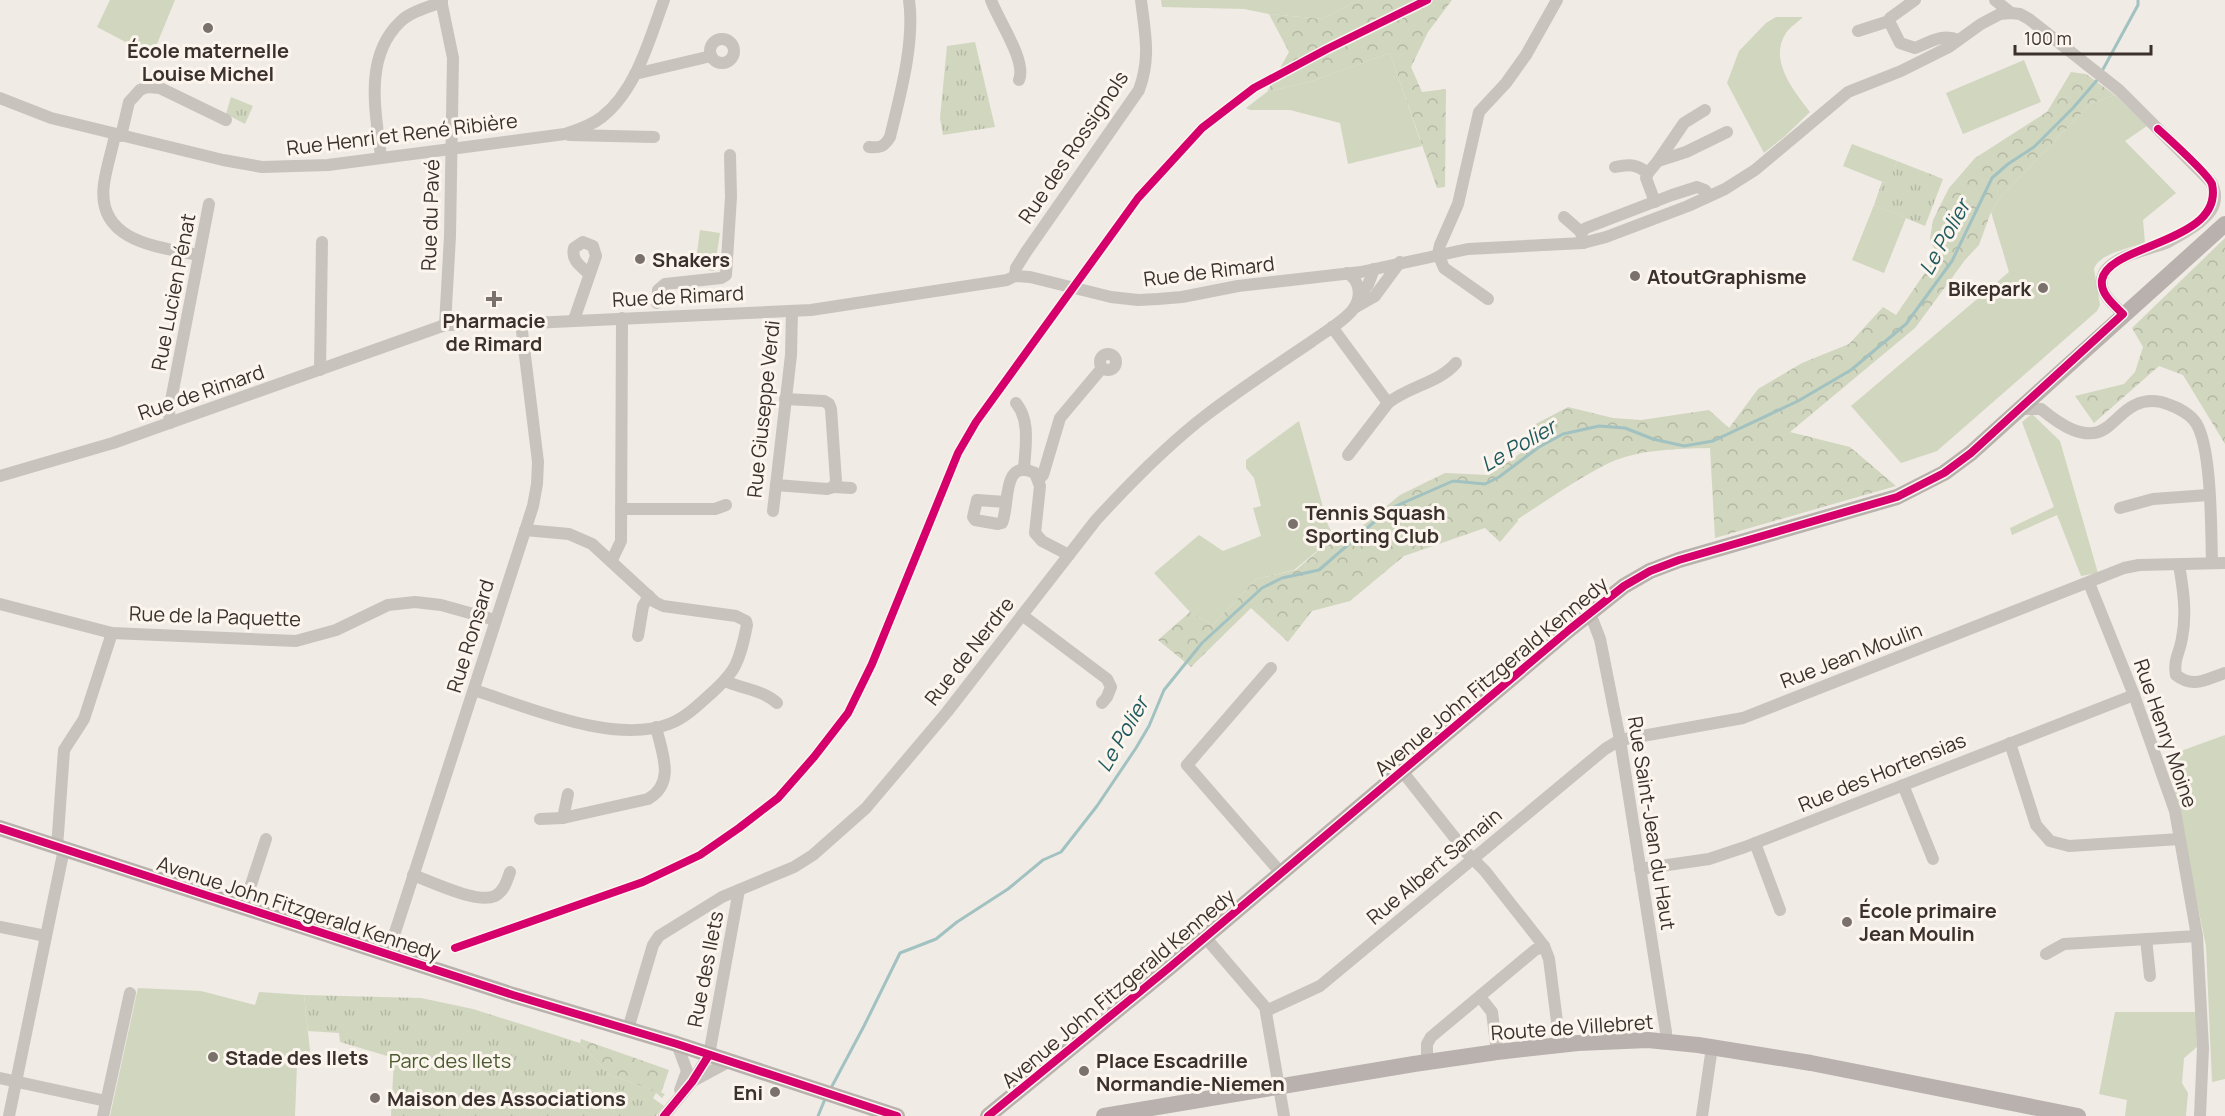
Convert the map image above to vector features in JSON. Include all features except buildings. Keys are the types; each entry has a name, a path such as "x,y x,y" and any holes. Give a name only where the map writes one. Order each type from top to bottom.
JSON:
{"main road":[{"name":"Avenue John Fitzgerald Kennedy","path":"988,1116 1624,586 1650,571 1679,560 1880,502 1917,488 1944,473 1971,453 2225,224"},
{"name":"Avenue John Fitzgerald Kennedy","path":"0,828 897,1116"},
{"name":"Route de Villebret","path":"1104,1116 1427,1062 1497,1052 1613,1041 1666,1041 1712,1047 1892,1078 2078,1116"},
{"path":"1010,1099 1014,1116"}],"street":[{"name":"Rue Henri et René Ribière","path":"565,134 584,128 601,118 624,93 635,74 664,0"},
{"path":"868,147 880,148 890,137 905,72 909,0"},
{"path":"991,0 1018,59 1021,75 1019,81"},
{"name":"Rue des Rossignols","path":"1015,276 1016,268 1026,252 1139,90 1145,74 1147,56 1141,0"},
{"path":"1488,299 1444,268 1438,254 1440,244 1458,204 1479,112 1506,83 1526,55 1557,0"},
{"path":"1858,31 1889,21 1893,15 1915,0"},
{"path":"1995,0 2011,13"},
{"path":"381,157 374,93 381,53 389,35 400,21 441,1"},
{"name":"Rue du Pavé","path":"441,1 453,58 453,147 445,325"},
{"path":"1582,238 1606,237 1709,196 1755,170 1848,92 1949,48 1981,24 2000,14 2020,14 2108,79 2211,182 2216,195 2214,206 2208,215 2190,230 2168,242 2110,265 2102,279 2103,289 2123,314"},
{"path":"1889,21 1900,43 1909,47 1915,48 1950,36 1958,40"},
{"path":"635,74 711,56"},
{"path":"199,255 142,243 124,235 111,220 104,204 103,186 129,102 140,90 147,87 160,88 226,120"},
{"name":"Rue Henri et René Ribière","path":"0,98 51,118 262,167 305,167 565,134 654,137"},
{"path":"1655,202 1648,186 1648,173 1684,123 1705,110"},
{"path":"601,118 612,136"},
{"path":"1658,161 1686,152 1727,132"},
{"path":"657,303 658,290 665,284 721,278 726,275 731,197 730,156"},
{"path":"1615,167 1629,164 1640,167 1648,173"},
{"path":"1582,238 1586,228 1697,187 1705,190 1709,196"},
{"name":"Rue Lucien Pénat","path":"170,423 170,411 209,204"},
{"path":"1564,218 1582,238"},
{"name":"Rue de Rimard","path":"0,476 113,443 445,325 792,311 880,301 1007,280 1015,276 1030,277 1111,297 1138,300 1182,297 1238,286 1374,269 1468,249 1582,238"},
{"path":"320,370 321,242"},
{"path":"1347,273 1355,278 1363,298 1380,291 1400,262"},
{"name":"Rue de Nerdre","path":"628,1029 653,945 659,936 722,897 787,870 813,855 866,808 947,712 1106,508 1208,413 1332,327 1354,308 1363,298 1374,269"},
{"path":"573,321 589,274"},
{"name":"Rue Giuseppe Verdi","path":"773,511 791,355 792,311"},
{"path":"612,561 621,541 622,318"},
{"name":"Rue Ronsard","path":"388,954 525,530 537,484 538,462 521,323"},
{"path":"1332,327 1388,403"},
{"path":"1347,455 1388,403 1399,394 1448,372 1456,363"},
{"path":"1038,479 1043,475 1060,418 1102,368"},
{"path":"786,399 824,401 829,404 836,481 834,487"},
{"path":"2019,409 2041,409 2062,424 2076,431 2090,434 2099,432 2135,405 2158,401 2174,406 2190,416 2203,442 2208,495 2219,563"},
{"path":"1016,404 1022,411 1026,426 1024,470"},
{"path":"1006,502 1009,481 1017,471 1035,473 1040,486 1035,533 1042,541 1069,555"},
{"path":"776,485 851,489"},
{"path":"2120,508 2153,499 2208,495"},
{"path":"621,509 715,509 726,505"},
{"path":"474,690 599,728 628,731 656,727 682,717 732,674 741,654 746,621 736,616 663,606 592,544 580,537 525,530"},
{"name":"Rue Jean Moulin","path":"1620,740 1743,718 2124,568 2139,565 2219,563"},
{"path":"2179,565 2184,615 2182,638 2174,664 2176,675 2185,682 2196,683 2225,673"},
{"name":"Rue Henry Moine","path":"2090,583 2134,695 2175,811 2197,936 2203,1048 2200,1116"},
{"path":"638,636 643,606 649,596"},
{"name":"Rue de la Paquette","path":"0,604 112,633 296,642 336,630 388,605 415,602 441,605 495,621"},
{"path":"1022,615 1107,679 1111,687 1107,698 1102,703"},
{"name":"Rue Saint-Jean du Haut","path":"1587,615 1593,621 1600,639 1620,740 1666,1041"},
{"path":"9,1116 46,936 61,848 64,750 84,719 112,633"},
{"path":"1271,668 1187,765 1281,873"},
{"path":"725,681 768,695 777,703"},
{"name":"Rue des Hortensias","path":"1640,869 1709,859 1755,843 2134,695"},
{"path":"540,819 563,818 648,800 655,795 662,788 666,773 656,727"},
{"name":"Rue Albert Samain","path":"1266,1011 1320,986 1605,749 1620,740"},
{"path":"2010,743 2036,825 2050,841 2069,846 2180,839"},
{"path":"1402,771 1544,946 1549,959 1560,1045"},
{"path":"1903,785 1933,859"},
{"path":"563,818 568,794"},
{"path":"244,906 266,839"},
{"path":"1755,843 1780,910"},
{"path":"413,875 481,898 495,896 503,889 510,872"},
{"name":"Rue des Ilets","path":"709,1055 739,890"},
{"path":"0,927 46,936"},
{"path":"2046,954 2064,944 2197,936"},
{"path":"1205,937 1265,1007 1284,1116"},
{"path":"2146,939 2150,976"},
{"path":"1427,1062 1427,1044 1431,1036 1535,950 1544,946"},
{"path":"103,1116 130,993"},
{"path":"1484,1002 1492,1011 1497,1052"},
{"path":"677,1044 690,1076"},
{"path":"1702,1116 1712,1047"},
{"path":"664,1116 690,1076 709,1055"},
{"path":"690,1076 730,1061"},
{"path":"0,1078 106,1101"}],"green space":[{"path":"110,0 175,0 152,56 97,27"},
{"path":"1161,0 1359,0 1322,19 1244,9 1162,7"},
{"path":"1359,0 1452,0 1428,32 1411,67 1422,92 1446,89 1445,187 1437,188 1390,53 1312,81 1267,92 1289,52 1269,14 1322,19"},
{"path":"1776,17 1803,17 1786,33 1781,43 1780,54 1785,75 1810,112 1764,153 1727,83 1739,51 1766,23"},
{"path":"975,42 995,127 943,135 940,118 947,46"},
{"path":"1390,53 1422,146 1348,164 1340,123 1290,110 1250,110 1246,108 1267,92 1312,81"},
{"path":"2024,60 2041,102 1963,134 1946,93"},
{"path":"2071,72 2086,74 2115,95 2090,104 2000,198 1991,212 1979,245 1965,260 1915,328 1790,432 1850,447 1896,486 1715,538 1710,448 1633,455 1598,469 1518,519 1500,542 1485,528 1404,556 1350,601 1312,611 1288,642 1251,608 1191,667 1158,640 1190,612 1213,625 1256,579 1296,570 1334,537 1341,544 1400,495 1445,473 1489,475 1541,439 1532,426 1568,407 1613,418 1641,420 1709,410 1729,428 1758,389 1802,363 1849,344 1883,307 1896,315 1937,255 1930,239 1933,220 1949,188 1975,158 2047,112"},
{"name":"Bikepark","path":"2115,95 2147,126 2125,141 2176,193 2143,220 2145,243 2109,255 2097,263 2094,269 2100,305 2097,311 1937,451 1901,463 1851,406 2009,272 1991,212 2000,198 2090,104"},
{"path":"231,97 253,106 245,124 226,114"},
{"path":"1852,144 1897,161 1888,184 1843,166"},
{"path":"1897,161 1943,179 1925,226 1874,205 1882,182 1888,183"},
{"path":"1874,205 1906,218 1884,273 1852,260"},
{"path":"700,230 720,233 714,271 695,268"},
{"path":"2225,238 2225,444 2183,375 2159,366 2094,423 2075,396 2124,384 2135,372 2143,347 2132,328"},
{"path":"2032,414 2060,441 2098,573 2081,576 2057,515 2012,535 2010,528 2054,507 2022,422"},
{"name":"Tennis Squash Sporting Club","path":"1299,421 1328,525 1334,537 1294,570 1256,579 1213,625 1190,612 1154,573 1199,535 1223,551 1261,536 1253,508 1261,506 1254,478 1246,468 1246,460"},
{"path":"2225,735 2225,1079 2212,1082 2206,946 2167,756"},
{"name":"Stade des Ilets","path":"138,988 201,991 255,1005 259,992 304,995 310,1051 297,1064 295,1116 110,1116"},
{"name":"Parc des Ilets","path":"304,995 421,998 473,1009 580,1043 610,1075 665,1094 662,1098 656,1093 653,1098 664,1106 656,1116 391,1116 394,1058 340,1042 339,1033 308,1031"},
{"path":"2115,1012 2196,1012 2197,1047 2184,1058 2182,1083 2188,1093 2186,1116 2125,1116 2127,1100 2099,1094"},
{"path":"581,1039 669,1070 661,1093 610,1075 580,1043"}],"waterway":[{"name":"Le Polier","path":"2101,73 2138,5 2138,0"},
{"name":"Le Polier","path":"831,1088 900,953 936,939 957,922 1008,889 1043,860 1061,852 1097,806 1136,748 1149,726 1164,690 1202,643 1262,588 1282,578 1319,570 1389,509 1453,481 1485,484 1499,477 1539,447 1563,434 1599,426 1625,428 1653,439 1684,446 1713,441 1798,401 1851,370 1906,324 1952,261 1992,178 2034,147 2098,79"},
{"name":"Le Polier","path":"818,1116 825,1099"}],"cycle path":[{"path":"455,948 643,882 700,855 778,798 848,713 872,664 958,453 976,422 1138,198 1202,128 1254,88 1427,0"},
{"path":"988,1116 1170,967 1624,586 1650,571 1679,560 1897,497 1944,473 1971,453 2123,314 2108,299 2103,290 2102,280 2109,268 2123,258 2184,231 2201,219 2211,204 2212,184 2209,179 2158,129"},
{"path":"0,828 513,995 677,1044 897,1116"},
{"path":"664,1116 692,1082 709,1055"}],"place":[{"name":"École maternelle Louise Michel","path":"208,28"},
{"name":"Shakers","path":"640,259"},
{"name":"AtoutGraphisme","path":"1635,276"},
{"name":"Bikepark","path":"2043,288"},
{"name":"Pharmacie de Rimard","path":"494,299"},
{"name":"Tennis Squash Sporting Club","path":"1293,524"},
{"name":"École primaire Jean Moulin","path":"1847,922"},
{"name":"Stade des Ilets","path":"213,1057"},
{"name":"Place Escadrille Normandie-Niemen","path":"1084,1071"},
{"name":"Eni","path":"775,1092"},
{"name":"Maison des Associations","path":"375,1098"}]}
